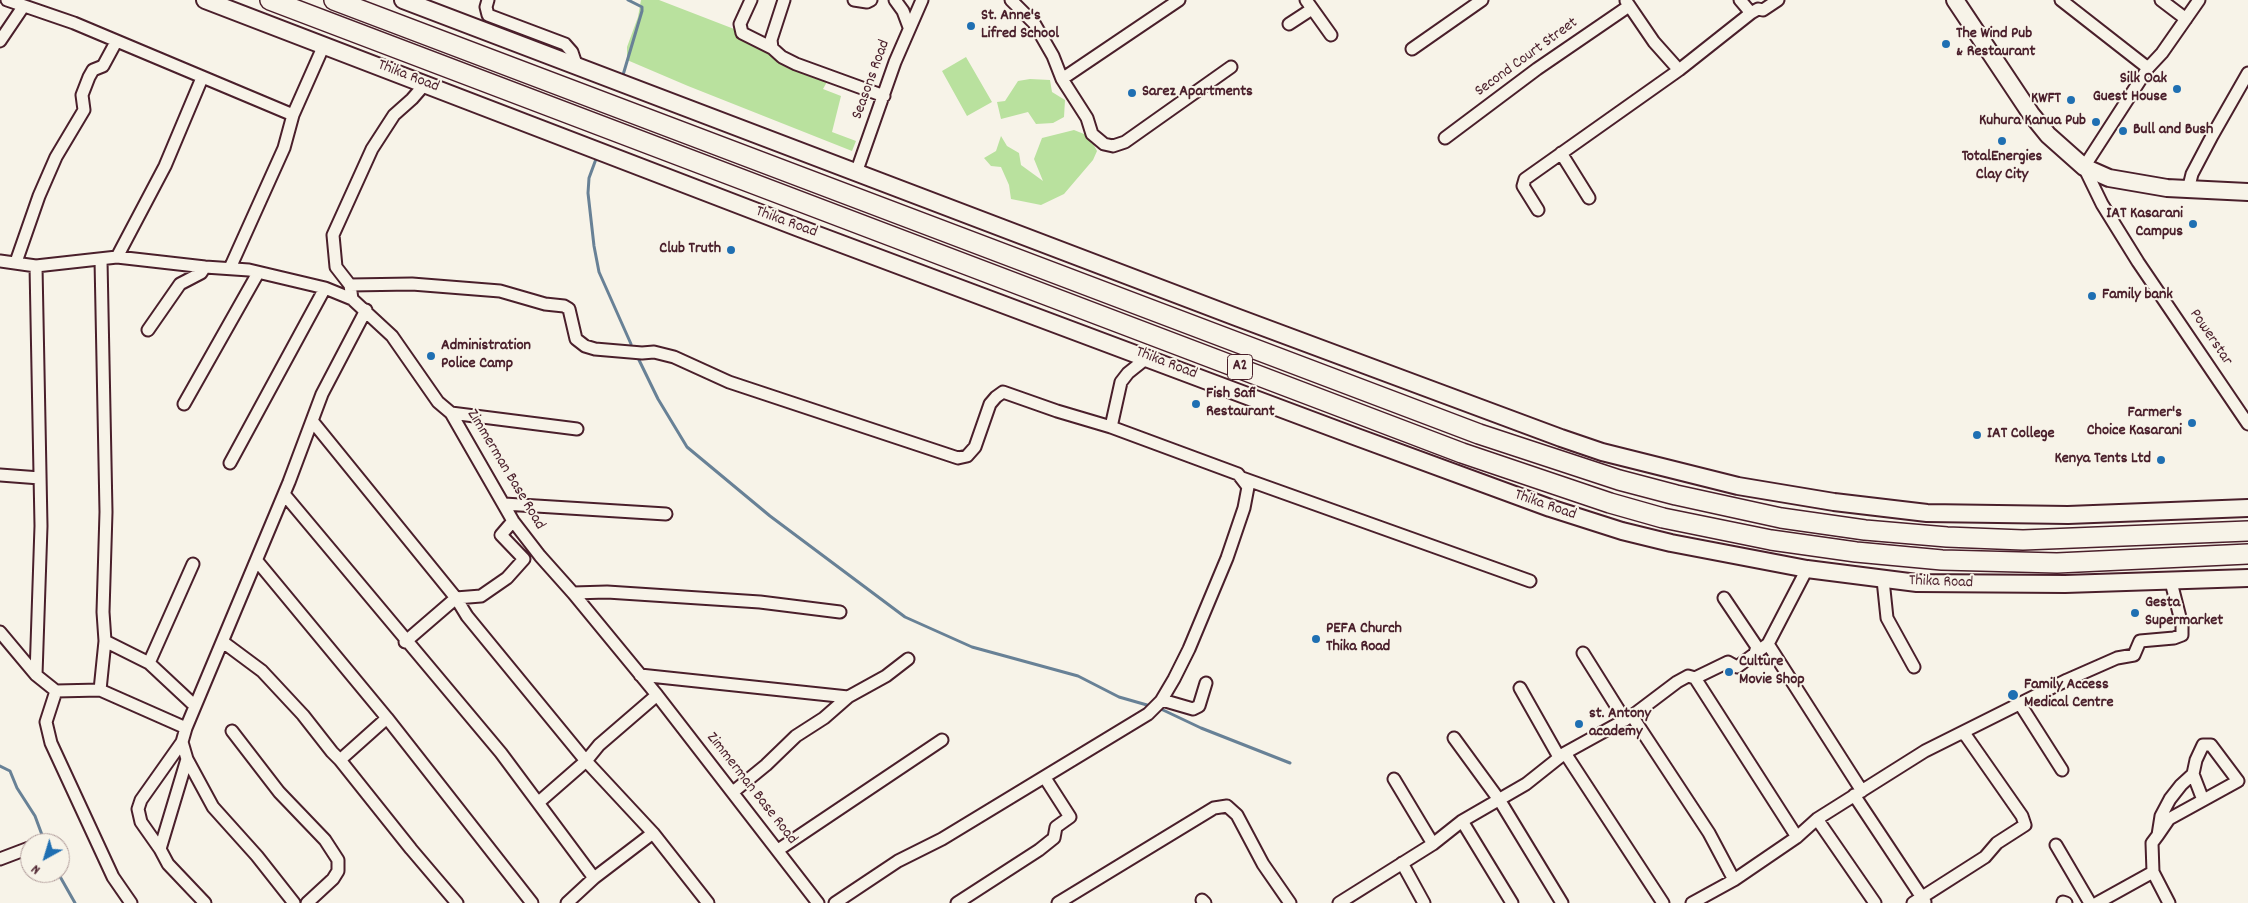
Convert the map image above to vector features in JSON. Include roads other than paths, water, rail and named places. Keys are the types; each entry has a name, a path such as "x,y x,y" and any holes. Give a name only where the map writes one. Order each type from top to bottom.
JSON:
{"highway":[{"name":"Thika Road","path":"270,0 1462,453 1610,503 1672,520 1772,540 1856,552 1942,560 2056,562 2248,554"},
{"name":"A2","path":"334,0 1470,430 1619,480 1676,495 1781,518 1865,530 1947,537 2032,540 2248,531"}],"main road":[{"name":"Thika Road","path":"205,0 727,200 1550,508 1622,531 1671,543 1807,569 1883,580 1964,585 2171,582 2248,578"},
{"path":"403,0 576,64 856,173 1561,438 1611,454 1738,486 1826,501 1927,513 2068,515 2248,508"},
{"path":"1956,0 2031,114 2048,135 2084,167 2109,178 2188,190 2248,192"}],"street":[{"path":"7,0 74,23 116,42 147,52 202,78 294,115"},
{"path":"488,0 486,7 488,15 565,44 572,52 576,64"},
{"path":"751,0 740,24 742,33 772,48 782,57 796,64 884,96"},
{"path":"772,48 771,40 784,0"},
{"path":"854,0 867,2 872,0"},
{"path":"895,0 904,11 909,27"},
{"name":"Seasons Road","path":"856,173 909,27 922,0"},
{"path":"1011,0 1034,23 1053,56 1062,79 1087,118 1092,134 1104,144 1113,146 1125,142 1231,67"},
{"path":"1062,79 1178,0"},
{"path":"1412,49 1482,0"},
{"path":"1740,0 1751,13"},
{"path":"1538,210 1523,186 1523,182 1679,70 1751,13 1758,9 1763,10 1778,0"},
{"path":"2061,0 2148,68"},
{"path":"2161,0 2186,19"},
{"path":"2084,167 2148,68 2162,53 2199,0"},
{"path":"1627,3 1654,42 1679,70"},
{"name":"Second Court Street","path":"1445,138 1627,3"},
{"path":"1289,24 1309,4 1331,34"},
{"path":"0,41 23,7"},
{"path":"16,262 39,196 56,157 84,110 82,95 93,70 103,66 116,42"},
{"path":"230,268 284,148 294,115 324,45"},
{"path":"2188,190 2192,174 2248,73"},
{"path":"0,261 36,266 101,260 118,256 165,166 202,78"},
{"path":"352,299 350,285 336,267 333,235 372,149 394,115 412,99 424,84"},
{"path":"1561,153 1589,198"},
{"name":"Powerstar","path":"2084,167 2102,204 2138,262 2248,424"},
{"name":"Zimmerman Base Road","path":"118,256 205,267 230,268 258,273 325,288 352,299 366,310 392,336 438,402 451,413 513,521 540,556 658,695 818,903"},
{"path":"100,690 105,640 103,612 106,512 101,260"},
{"path":"36,266 40,478 36,675"},
{"path":"148,330 180,284 201,273 205,267"},
{"path":"184,404 258,273"},
{"path":"350,285 412,284 500,291 545,304 564,306 569,310 576,340 585,346 595,349 642,353 654,352 674,357 729,382 958,458 967,456 975,447 990,404 1003,392 1111,427 1136,438 1191,456 1242,478 1530,581"},
{"path":"230,463 325,288"},
{"path":"205,903 168,864 141,822 138,809 141,800 182,742 195,706 257,561 313,422 322,394 366,310"},
{"path":"1111,427 1122,382 1128,373 1148,357"},
{"path":"451,413 577,429"},
{"path":"313,422 456,598 467,616 586,761 654,833 706,902"},
{"path":"0,476 40,478"},
{"path":"835,903 898,861 942,839 1045,778 1148,714 1162,700 1189,649 1227,558 1248,494 1248,487 1242,478"},
{"path":"284,494 405,642 501,753 594,878"},
{"path":"504,504 666,514"},
{"path":"405,642 456,598 482,596 506,578 524,559 501,535 513,521"},
{"path":"257,561 387,718 532,903"},
{"path":"149,663 193,564"},
{"path":"1695,678 1728,662 1737,667 1768,644 1807,569"},
{"path":"1883,580 1887,618 1914,667"},
{"path":"1692,903 1734,880 1797,837 1817,819 1925,751 2040,693 2117,658 2134,654 2140,642 2174,638 2182,635 2182,625 2171,582"},
{"path":"573,593 608,592 760,602 840,612"},
{"path":"1724,598 1756,647 1755,652"},
{"path":"0,632 36,675 56,691 100,690 186,728"},
{"path":"105,640 149,663 195,706"},
{"path":"223,642 267,676 303,715 410,849 457,903"},
{"path":"1768,644 1858,793 1920,901 1985,857 1997,844 2025,824 2022,816 1964,732"},
{"path":"1583,653 1709,834 1734,880"},
{"path":"733,792 766,765 796,736 824,718 848,697 886,676 908,659"},
{"path":"640,675 848,697"},
{"path":"1339,903 1433,844 1462,821 1526,784 1562,755 1629,718 1688,676 1695,678 1797,837"},
{"path":"1162,700 1193,709 1199,706 1206,683"},
{"path":"1520,688 1562,755 1663,903"},
{"path":"56,691 46,722 51,743 113,877 131,903"},
{"path":"539,802 586,761 599,745 658,695"},
{"path":"2020,704 2062,770"},
{"path":"340,760 387,718"},
{"path":"232,731 279,792 325,840 338,860 338,871 333,879 307,903"},
{"path":"1454,738 1500,800 1562,903"},
{"path":"778,850 942,740"},
{"path":"182,742 187,759 213,807 258,856 294,903"},
{"path":"2169,903 2153,872 2152,846 2158,835 2169,819 2238,781 2211,745 2203,745 2196,760 2193,774 2203,800"},
{"path":"160,849 187,759"},
{"path":"2158,835 2161,816 2170,799 2181,784 2193,774"},
{"path":"957,903 1039,850 1054,838 1056,827 1070,817 1045,778"},
{"path":"1394,780 1433,844"},
{"path":"1058,903 1214,808 1227,806 1237,815 1263,864 1290,903"},
{"path":"1817,819 1875,903"},
{"path":"1462,821 1512,903"},
{"path":"567,903 594,878 654,833"},
{"path":"2056,845 2090,903"},
{"path":"0,859 20,851"},
{"path":"1402,863 1424,903"},
{"path":"2097,903 2153,872"}],"waterway":[{"path":"623,75 642,11 642,7 628,0"},
{"path":"596,159 589,178 588,193 594,246 599,272 631,344"},
{"path":"639,360 658,399 687,447 770,516 905,617 972,647 1078,676 1119,697 1147,705"},
{"path":"1163,710 1201,728 1290,763"},
{"path":"0,766 10,771 17,788 35,816 41,833"},
{"path":"64,883 75,903"}],"place":[{"name":"St. Anne's Lifred School","path":"971,26"},
{"name":"The Wind Pub & Restaurant","path":"1946,44"},
{"name":"Silk Oak Guest House","path":"2177,89"},
{"name":"Sarez Apartments","path":"1132,93"},
{"name":"KWFT","path":"2071,100"},
{"name":"Kuhura Kanua Pub","path":"2096,122"},
{"name":"Bull and Bush","path":"2123,131"},
{"name":"TotalEnergies Clay City","path":"2002,141"},
{"name":"IAT Kasarani Campus","path":"2193,224"},
{"name":"Club Truth","path":"731,250"},
{"name":"Family bank","path":"2092,296"},
{"name":"Administration Police Camp","path":"431,356"},
{"name":"Fish Safi Restaurant","path":"1196,404"},
{"name":"Farmer's Choice Kasarani","path":"2192,423"},
{"name":"IAT College","path":"1977,435"},
{"name":"Kenya Tents Ltd","path":"2161,460"},
{"name":"Gesta Supermarket","path":"2135,613"},
{"name":"PEFA Church Thika Road","path":"1316,639"},
{"name":"Culture Movie Shop","path":"1729,672"},
{"name":"Family Access Medical Centre","path":"2013,695"},
{"name":"st. Antony academy","path":"1579,724"}]}
